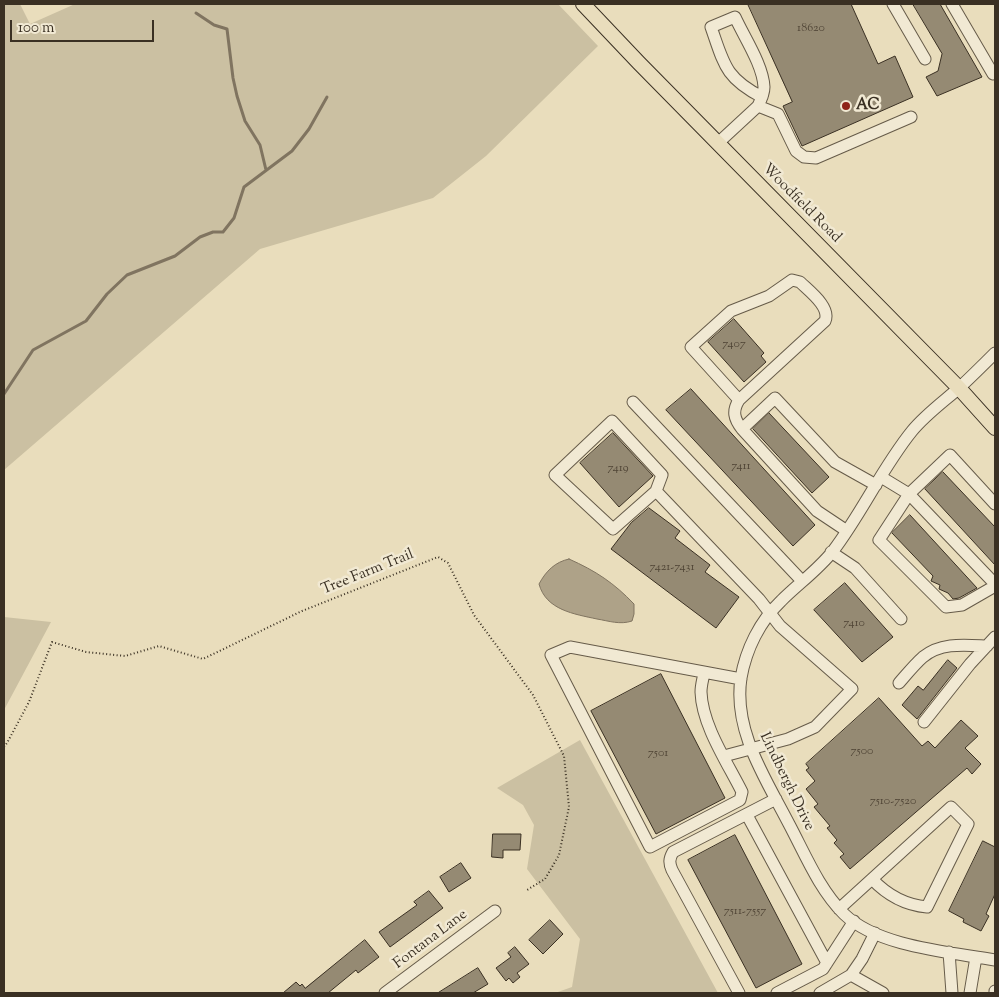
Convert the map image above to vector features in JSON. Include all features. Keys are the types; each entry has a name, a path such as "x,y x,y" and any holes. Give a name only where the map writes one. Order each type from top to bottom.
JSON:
{"main road":[{"name":"Woodfield Road","path":"583,4 959,388 995,428"}],"street":[{"path":"894,4 925,59"},
{"path":"952,4 993,74"},
{"path":"718,143 760,101 764,87 760,69 735,17 712,27 725,66 737,82 760,101 778,114 796,151 804,157 816,158 911,117"},
{"path":"739,400 691,347 731,311 769,296 792,280 800,282 825,308 827,317 825,321 739,400 734,407 734,415 736,422 742,429 817,511 847,531"},
{"name":"Lindbergh Drive","path":"995,354 913,430 832,552 769,613 751,645 741,679 740,696 743,724 751,748 817,878 839,909 854,922 875,933 908,945 995,960"},
{"path":"742,429 775,398 835,462 909,494 995,585 962,605 946,607 879,540 909,494 950,455 995,504"},
{"path":"633,402 802,581"},
{"path":"612,421 662,475 656,491 613,529 554,475 612,421"},
{"path":"656,491 759,599 780,626 852,689 815,727 788,739 724,756"},
{"path":"832,552 856,568 900,619"},
{"path":"898,683 923,657 939,648 991,642"},
{"path":"924,722 970,664 991,642"},
{"path":"704,672 701,689 705,712 709,726 742,792 740,800 650,847 551,655 570,647 704,672 741,679"},
{"path":"739,993 669,863 670,857 673,852 776,799"},
{"path":"839,909 951,807 968,824 927,907 902,902 889,895 872,879"},
{"path":"747,815 827,963"},
{"name":"Fontana Lane","path":"385,993 496,911"},
{"path":"777,993 823,968 854,922"},
{"path":"820,993 850,975 862,959 875,933"},
{"path":"949,952 952,993"},
{"path":"970,993 976,957"},
{"path":"850,975 883,993"}],"path":[{"name":"Tree Farm Trail","path":"4,747 29,702 52,642 86,652 125,656 159,646 203,659 302,611 438,557 448,563 474,615 533,695 564,756 569,807 559,855 545,879 527,890"}],"shaded area":[{"path":"4,4 20,4 30,24 75,4 558,4 598,46 486,156 433,198 260,249 4,470"},
{"path":"569,559 604,578 627,597 634,604 632,621 614,622 570,613 548,600 539,584 551,568 559,562"},
{"path":"4,617 51,622 4,710"},
{"path":"580,740 718,993 555,993 572,987 580,939 527,869 534,825 523,805 497,788"}],"building":[{"path":"748,4 851,4 878,64 895,56 913,97 802,146 783,106 792,102"},
{"path":"913,4 940,4 982,77 937,96 926,77 938,71 942,54"},
{"path":"734,319 764,353 761,356 766,362 744,382 708,342"},
{"path":"691,389 815,525 793,546 666,410"},
{"path":"769,413 829,477 812,493 753,429"},
{"path":"613,433 653,476 619,507 580,463"},
{"path":"943,472 995,527 995,565 925,489"},
{"path":"649,508 680,531 675,538 710,565 705,572 739,597 716,628 611,549 631,523"},
{"path":"910,515 977,588 959,598 953,599 948,593 939,589 940,585 931,581 933,576 892,533"},
{"path":"845,583 893,637 862,662 814,610"},
{"path":"948,660 957,668 917,719 902,705 918,686 923,690"},
{"path":"661,674 725,798 656,834 591,711"},
{"path":"879,698 922,746 928,741 935,748 961,720 978,736 965,748 981,764 972,774 967,768 850,869 840,857 844,854 834,843 837,840 827,828 830,826 814,807 818,804 806,789 815,781 806,770 809,768 806,764"},
{"path":"493,834 521,834 520,850 503,850 503,858 492,857"},
{"path":"735,835 802,964 756,988 688,860"},
{"path":"983,841 995,847 995,894 986,914 989,916 981,931 963,922 964,919 949,911"},
{"path":"461,863 471,878 449,892 440,877"},
{"path":"429,891 443,908 390,947 379,932 417,905 414,902"},
{"path":"550,920 563,934 543,954 529,940"},
{"path":"365,940 379,957 358,973 356,970 328,993 283,993 296,982 300,986 302,984 305,988"},
{"path":"515,947 529,964 517,973 520,977 513,983 509,978 506,981 496,968 511,957 508,953"},
{"path":"478,968 488,984 473,993 438,993"}],"waterway":[{"path":"196,13 214,25 227,29 237,96 245,121 260,145 266,170"},
{"path":"4,394 33,350 86,321 107,294 127,275 175,256 200,237 213,232 223,232 234,218 244,187 292,151 309,129 327,97"}],"place":[{"name":"AC","path":"846,106"}]}
